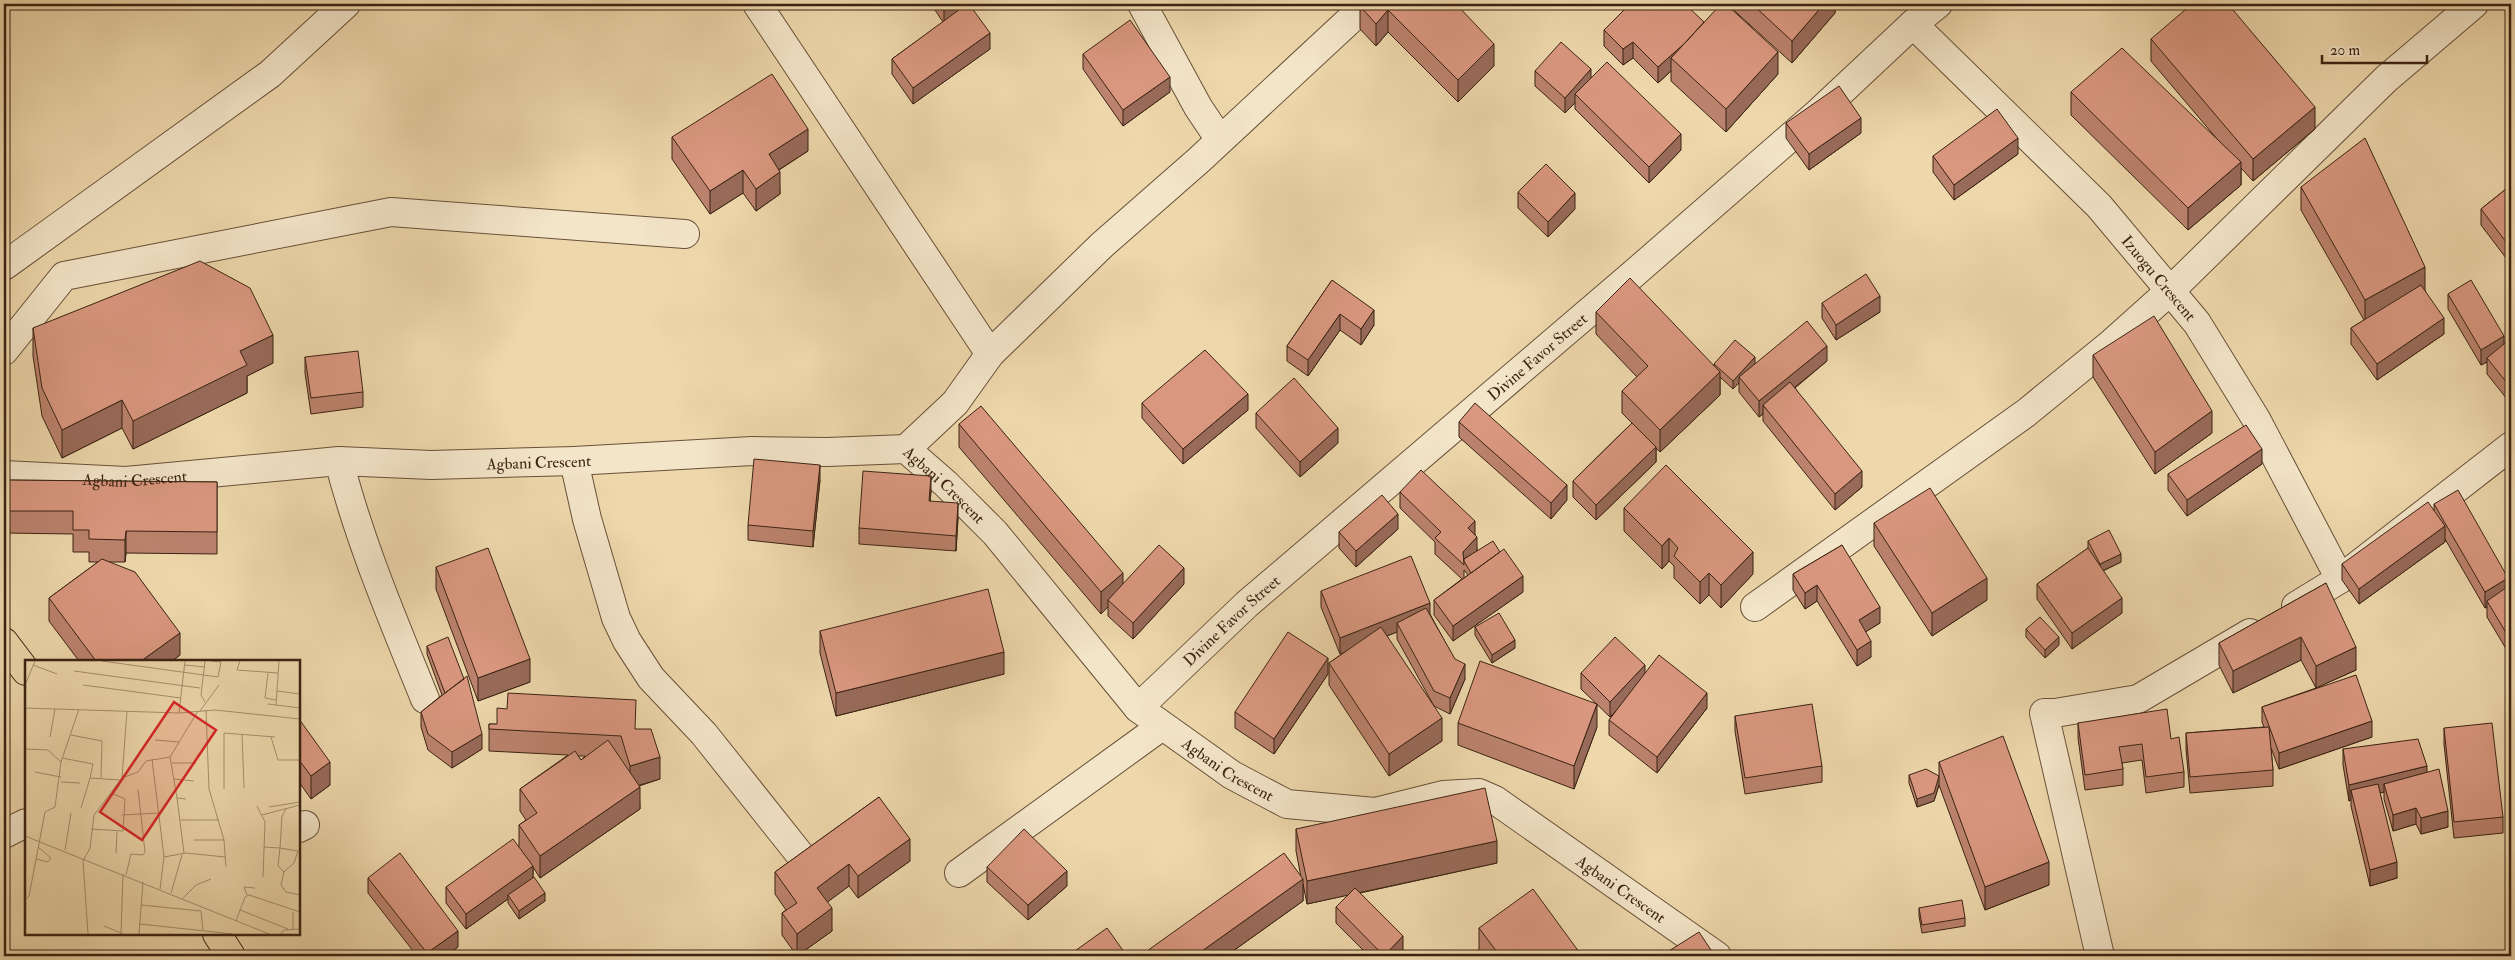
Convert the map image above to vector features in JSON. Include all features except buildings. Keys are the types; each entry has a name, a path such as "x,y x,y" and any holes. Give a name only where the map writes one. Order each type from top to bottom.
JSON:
{"main road":[{"path":"4,642 25,670"},
{"path":"217,935 232,956"}],"street":[{"path":"4,266 270,74 346,4"},
{"path":"757,4 990,354"},
{"path":"1142,4 1198,107 1220,140"},
{"path":"906,449 954,403 990,354 1102,245 1220,140 1367,4"},
{"name":"Divine Favor Street","path":"1138,708 1246,604 1668,244 1818,113 1913,24 1938,4"},
{"path":"1756,607 2026,413 2113,342 2171,290 2386,79 2474,4"},
{"name":"Izuogu Crescent","path":"1913,24 2099,206 2197,323 2256,419 2340,579"},
{"path":"4,351 64,276 391,212 685,234"},
{"path":"40,240 64,276"},
{"path":"2100,956 2044,713 2055,714 2138,699 2340,579 2511,446"},
{"name":"Agbani Crescent","path":"4,475 126,481 339,461 431,464 574,461 752,451 827,452 906,449 946,484 995,533 1138,708 1232,774 1287,804 1375,812 1444,795 1479,793 1495,800 1716,956"},
{"path":"339,461 352,511 370,566 425,699"},
{"path":"574,461 588,519 614,610 627,640 651,678 704,734 805,861"},
{"path":"959,873 1162,726"},
{"path":"4,834 25,824"}]}
